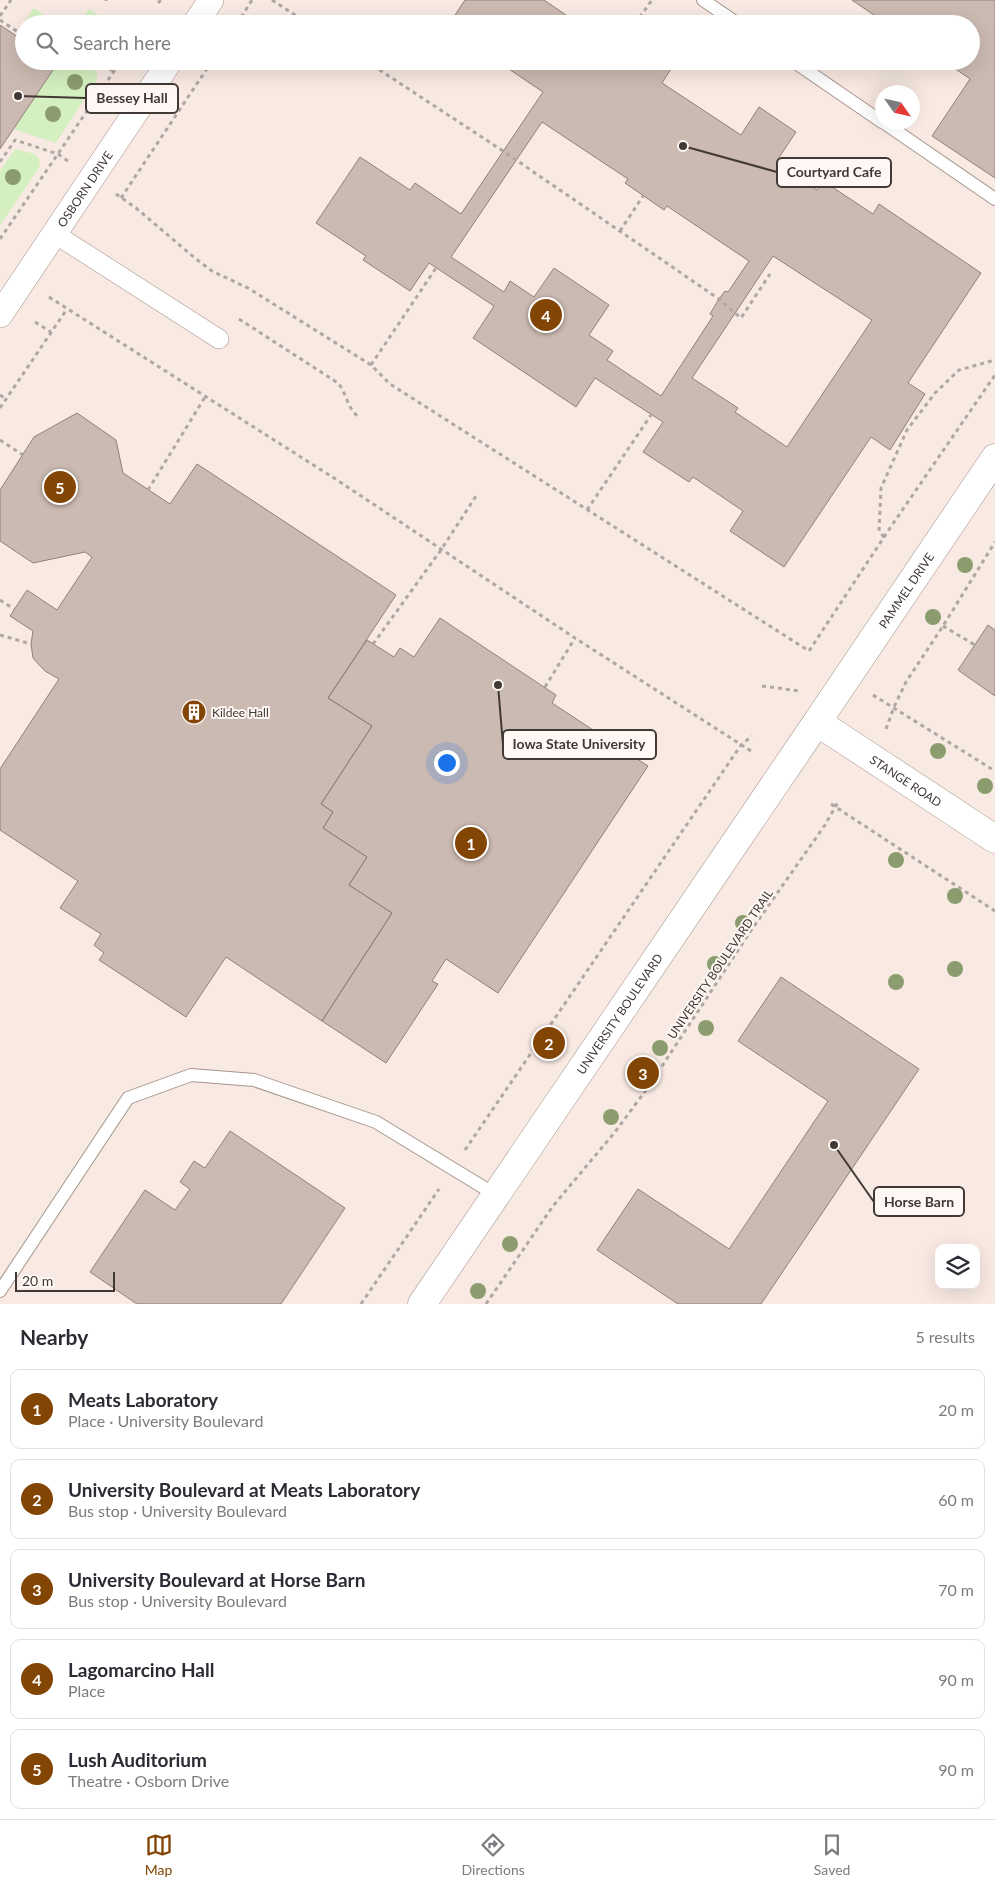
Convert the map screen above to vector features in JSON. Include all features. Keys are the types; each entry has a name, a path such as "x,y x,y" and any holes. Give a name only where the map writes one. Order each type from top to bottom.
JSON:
{"main road":[{"name":"PAMMEL DRIVE","path":"817,722 995,458"},
{"name":"STANGE ROAD","path":"817,722 995,839"},
{"name":"UNIVERSITY BOULEVARD","path":"422,1304 817,722"}],"street":[{"path":"202,15 212,0"},
{"name":"OSBORN DRIVE","path":"0,314 164,70"},
{"path":"55,234 219,339"}],"lane":[{"path":"703,0 725,15"},
{"path":"806,70 875,117"},
{"path":"895,130 995,199"},
{"path":"0,1291 128,1098 191,1075 254,1080 376,1122 496,1195"}],"path":[{"path":"0,16 11,0"},
{"path":"243,15 252,0"},
{"path":"272,0 294,15"},
{"path":"641,15 652,0"},
{"path":"0,20 15,30"},
{"path":"206,70 121,198 136,208 212,271 248,288 371,365 390,384 809,651 884,537 995,375"},
{"path":"380,70 620,231 719,299 741,318 770,274"},
{"path":"0,240 114,71"},
{"path":"0,162 14,140 58,154 68,161"},
{"path":"620,231 644,196"},
{"path":"371,365 436,268"},
{"path":"42,293 337,480 575,638 752,751"},
{"path":"0,408 67,309"},
{"path":"34,322 51,332"},
{"path":"884,537 879,531 881,488 907,430 935,393 959,370 995,360"},
{"path":"0,395 6,399"},
{"path":"148,490 205,397"},
{"path":"587,510 651,415"},
{"path":"0,440 23,454"},
{"path":"373,644 442,550 478,494"},
{"path":"886,729 906,682 995,542"},
{"path":"0,600 14,609"},
{"path":"943,626 975,644"},
{"path":"0,635 31,644"},
{"path":"544,687 575,638"},
{"path":"876,696 995,771"},
{"path":"361,1304 741,745 752,736"},
{"name":"UNIVERSITY BOULEVARD TRAIL","path":"486,1304 553,1206 615,1132 649,1086 839,800"},
{"path":"831,804 995,910"}],"shaded area":[{"path":"0,0 995,0 995,1304 0,1304"}],"green space":[{"path":"34,8 44,15 29,15"},
{"path":"89,9 98,15 85,15"},
{"path":"53,70 94,70 98,75 56,143 13,129"},
{"path":"15,149 35,154 40,160 39,168 0,225 0,171"}],"building":[{"path":"465,0 544,0 566,15 455,15"},
{"path":"852,0 995,0 995,178 932,136 970,79 957,70 980,70 980,15 874,15"},
{"path":"0,25 15,35 15,70 53,70 0,149"},
{"path":"510,70 670,70 662,83 741,135 759,107 796,132 776,162 817,190 823,181 873,214 879,204 981,273 908,383 925,394 890,450 871,437 784,567 730,531 743,511 693,477 689,482 643,452 663,422 595,378 576,407 473,338 494,306 429,263 410,291 363,260 366,256 316,223 360,157 410,190 415,183 461,214 543,92","holes":["542,122 628,179 625,183 664,210 667,206 749,261 728,292 725,291 719,299 710,314 713,316 661,396 607,360 613,351 589,335 609,305 554,268 534,297 510,281 504,292 451,257","773,256 872,320 787,447 735,412 738,408 692,378"]},
{"name":"Kildee Hall","path":"77,413 116,440 123,473 170,504 197,464 396,595 328,698 372,726 321,804 333,812 323,828 367,857 349,885 392,913 322,1021 226,957 186,1017 99,960 104,953 94,945 101,934 60,908 78,881 0,830 0,769 59,679 45,671 33,658 31,644 33,631 10,616 27,590 57,610 92,557 85,552 33,563 0,541 0,490 34,437"},
{"path":"440,618 556,695 552,703 648,766 498,993 446,959 432,981 438,984 386,1063 322,1021 392,913 349,885 367,857 323,828 333,812 321,804 372,726 328,698 367,640 394,657 400,648 414,657"},
{"path":"988,625 995,630 995,696 958,670"},
{"path":"781,977 919,1069 761,1304 678,1304 597,1250 638,1189 729,1249 828,1101 738,1041"},
{"path":"230,1131 345,1208 281,1304 137,1304 90,1272 145,1190 175,1210 190,1189 180,1182 194,1161 205,1168"}],"place":[{"name":"Bessey Hall","path":"18,96"},
{"name":"Courtyard Cafe","path":"683,146"},
{"name":"Lagomarcino Hall","path":"546,315"},
{"name":"Lush Auditorium","path":"60,487"},
{"name":"Iowa State University","path":"498,685"},
{"name":"Kildee Hall","path":"194,712"},
{"name":"Meats Laboratory","path":"471,843"},
{"name":"University Boulevard at Meats Laboratory","path":"549,1043"},
{"name":"University Boulevard at Horse Barn","path":"643,1073"},
{"name":"Horse Barn","path":"834,1145"}]}
